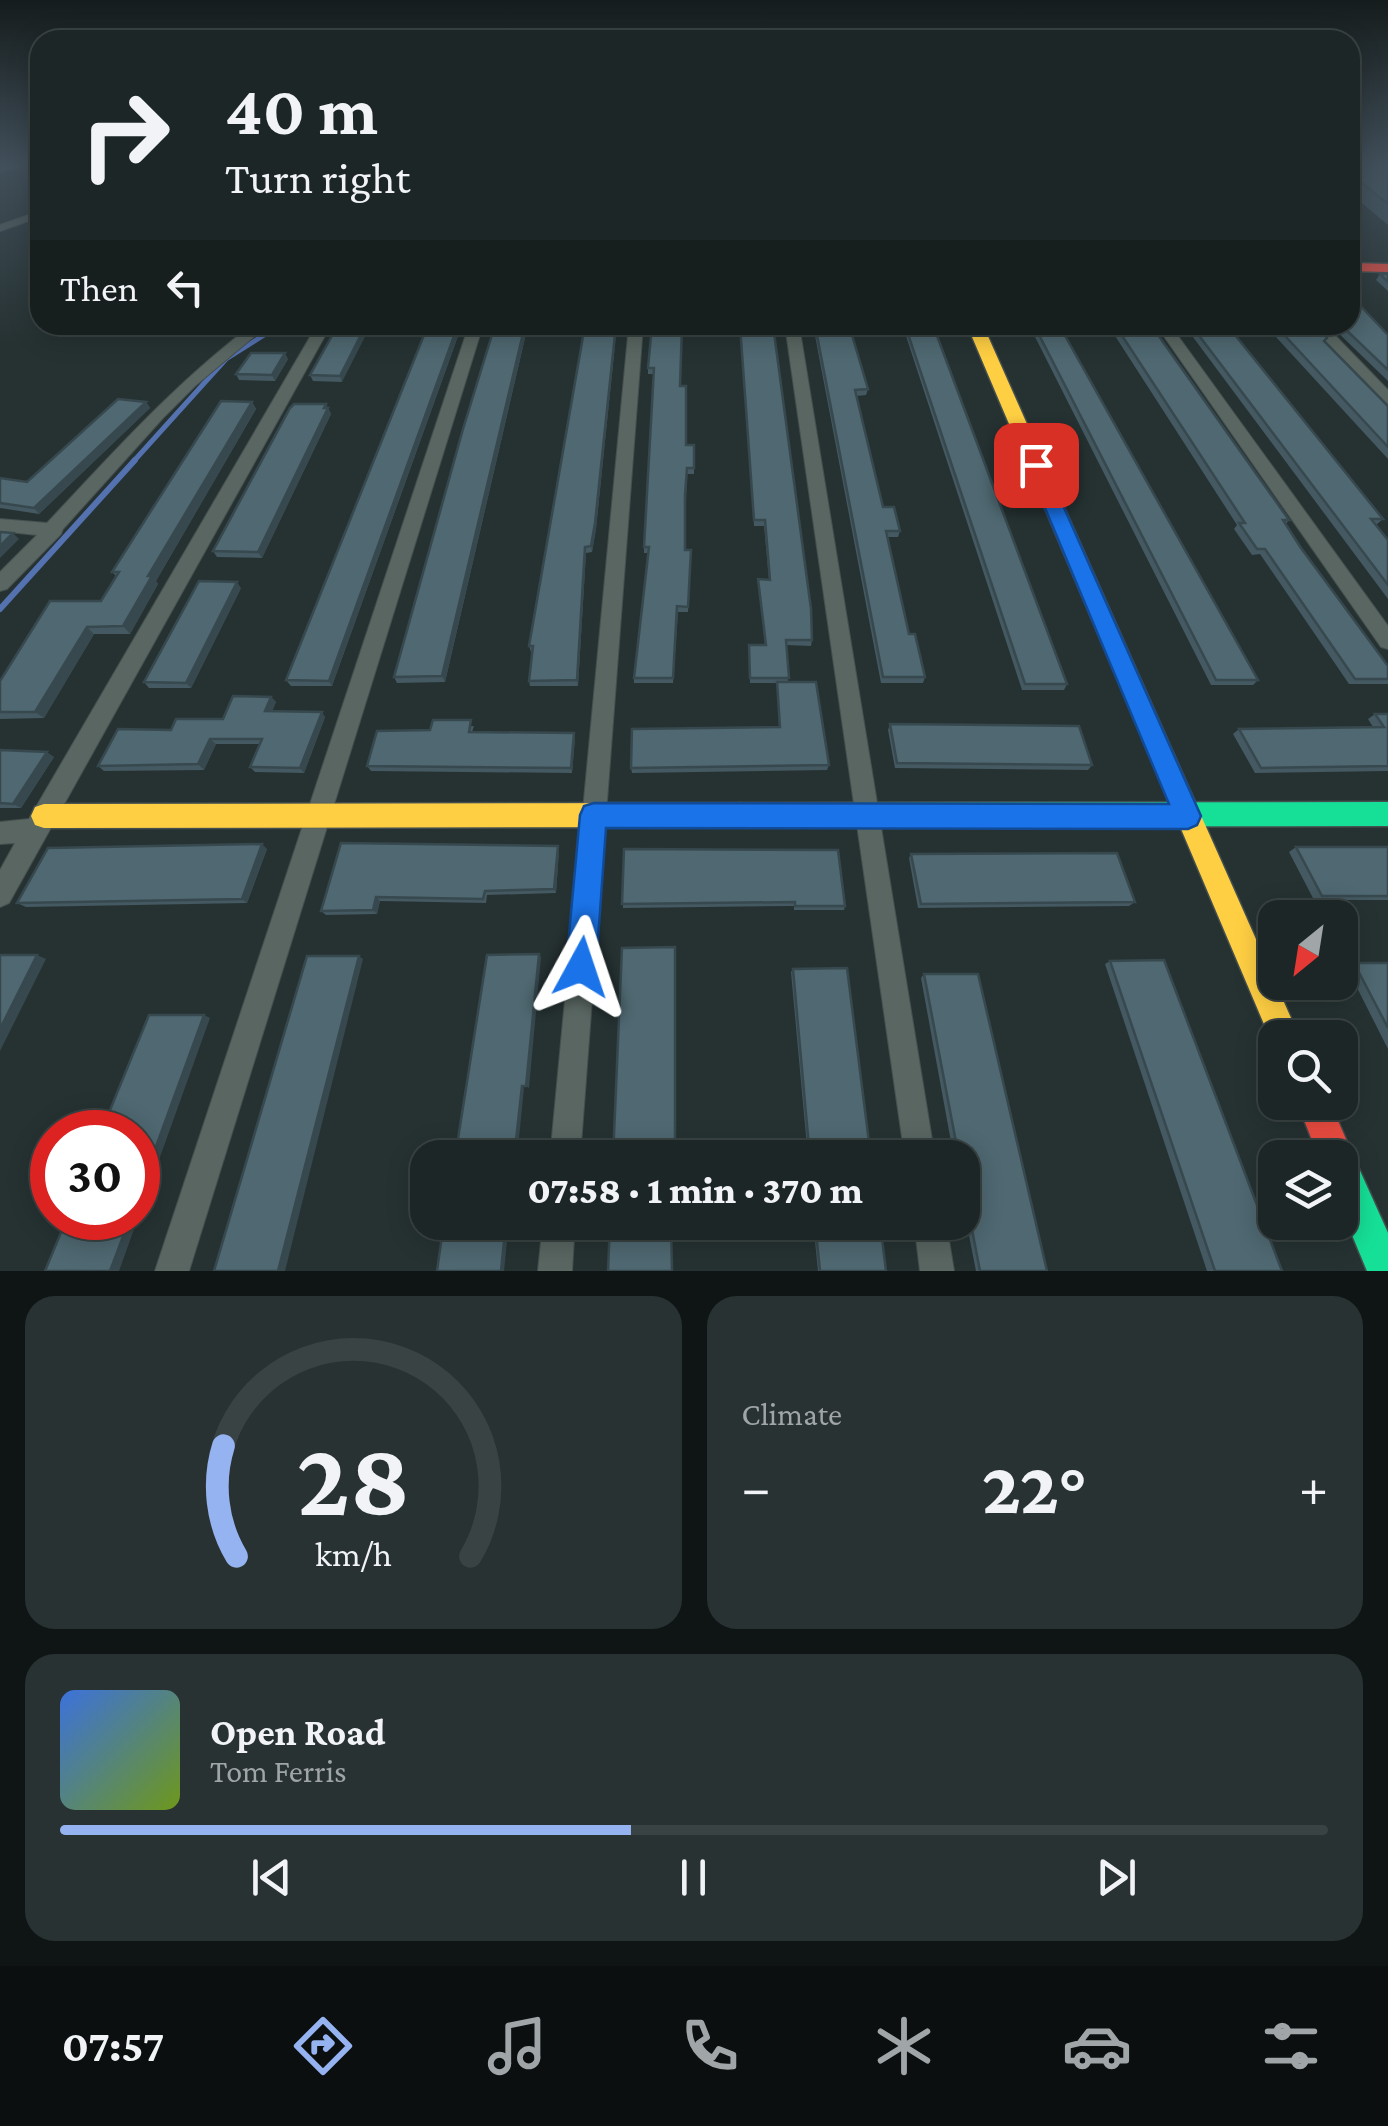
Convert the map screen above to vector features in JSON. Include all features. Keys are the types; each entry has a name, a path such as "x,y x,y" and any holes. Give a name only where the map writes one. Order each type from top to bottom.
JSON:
{"street":[{"path":"1360,267 1388,268"},
{"path":"0,584 55,530 206,364 246,335"},
{"path":"0,894 318,335"},
{"path":"172,1271 473,335"},
{"path":"567,1140 635,335"},
{"path":"794,335 917,1140"},
{"path":"980,335 1276,1020"},
{"path":"1171,335 1388,641"},
{"path":"1326,335 1388,400"},
{"path":"0,525 55,530"},
{"path":"0,833 40,823 316,818 1388,814"},
{"path":"1358,1206 1386,1271"},
{"path":"555,1271 558,1240"},
{"path":"933,1240 937,1271"}],"building":[{"path":"1360,306 1388,335 1388,370 1351,335 1360,335"},
{"path":"332,335 361,335 340,376 310,375"},
{"path":"424,335 454,335 329,681 286,680"},
{"path":"492,335 523,335 442,676 394,677"},
{"path":"583,335 615,335 595,523 591,546 585,547 577,680 529,681 533,646 529,646"},
{"path":"651,335 682,335 680,386 686,386 686,445 694,445 694,468 687,468 685,495 685,550 691,550 688,607 677,606 673,678 634,678 649,547 644,547 654,368 648,368"},
{"path":"741,335 774,335 811,609 812,640 786,640 789,678 750,678 749,645 766,645 758,579 770,580 765,520 754,520"},
{"path":"817,335 852,335 868,389 855,390 883,507 894,507 900,531 886,531 909,634 915,634 925,677 883,677"},
{"path":"908,335 937,335 1067,684 1025,684"},
{"path":"1039,335 1065,335 1258,680 1216,680"},
{"path":"1122,335 1158,335 1289,520 1283,520 1301,548 1388,666 1388,679 1355,679 1265,549 1257,549 1239,523 1245,523"},
{"path":"1199,335 1235,335 1383,519 1371,519 1388,540 1388,585"},
{"path":"1284,335 1325,335 1324,341 1388,406 1388,447"},
{"path":"251,353 285,353 272,375 236,374"},
{"path":"118,399 146,402 34,508 0,503 0,478 27,482"},
{"path":"221,401 252,402 148,576 152,576 123,626 87,627 35,712 0,712 0,681 50,601 101,601 119,572 112,572"},
{"path":"294,404 326,404 324,408 328,408 258,552 213,551 290,408"},
{"path":"0,532 13,533 0,546"},
{"path":"199,581 237,582 186,683 144,682"},
{"path":"777,682 816,682 829,765 631,768 632,729 780,727"},
{"path":"233,696 271,697 265,711 322,712 300,768 250,767 262,739 210,739 198,764 98,766 118,729 171,730 176,719 223,719"},
{"path":"1375,714 1388,714 1388,766 1261,768 1239,729 1384,727"},
{"path":"433,720 471,720 469,732 574,733 571,768 367,766 377,731 430,730"},
{"path":"890,724 1079,726 1092,765 897,763"},
{"path":"0,750 47,752 13,804 0,803"},
{"path":"341,843 558,846 554,889 485,891 483,899 376,897 373,910 321,911"},
{"path":"262,844 242,899 17,903 48,848"},
{"path":"1296,847 1388,847 1388,896 1322,896"},
{"path":"624,849 838,850 845,906 795,906 795,902 622,904"},
{"path":"1117,853 1135,902 921,904 911,854"},
{"path":"675,947 675,1140 614,1140 622,948"},
{"path":"539,954 526,1086 522,1086 516,1140 458,1140 487,955"},
{"path":"0,955 37,955 0,1029"},
{"path":"307,956 359,956 278,1271 214,1271"},
{"path":"1164,960 1258,1208 1258,1240 1270,1240 1282,1271 1215,1271 1110,961"},
{"path":"1358,963 1388,963 1388,1028 1358,971"},
{"path":"847,968 869,1140 808,1140 793,969"},
{"path":"924,974 978,974 1047,1271 980,1271 974,1240 980,1240 980,1140 956,1140"},
{"path":"149,1015 204,1015 160,1136 160,1110 110,1110"},
{"path":"58,1240 122,1240 110,1271 45,1271"},
{"path":"441,1240 504,1240 501,1271 437,1271"},
{"path":"609,1240 671,1240 672,1271 608,1271"},
{"path":"817,1240 882,1240 886,1271 820,1271"}],"waterway":[{"path":"133,462 226,359 264,335"},
{"path":"0,609 135,460"}],"traffic: fast":[{"path":"740,815 1388,814"},
{"path":"1358,1206 1386,1271"}],"traffic: slow":[{"path":"979,335 1276,1020"},
{"path":"44,816 740,815"}],"traffic: jam":[{"path":"1360,267 1388,268"},
{"path":"1321,1120 1329,1140"}],"route":[{"path":"581,967 594,815 1188,816 1036,465"}]}
